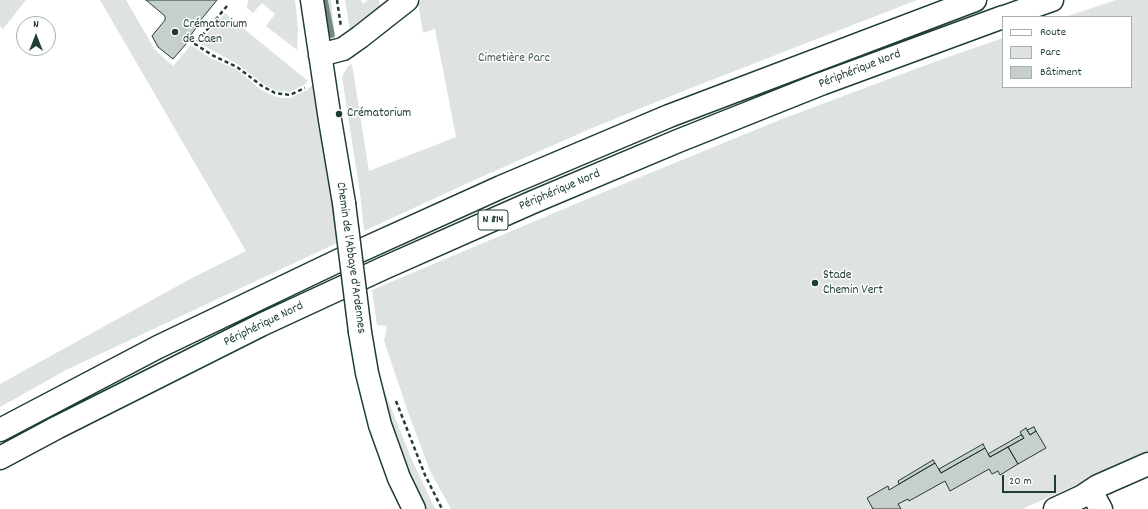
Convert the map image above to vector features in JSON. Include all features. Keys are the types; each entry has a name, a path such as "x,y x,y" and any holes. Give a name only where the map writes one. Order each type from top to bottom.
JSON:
{"main road":[{"name":"Chemin de l'Abbaye d'Ardennes","path":"312,0 344,203 360,332 367,373 380,425 399,478 414,509"},
{"path":"320,55 344,49 407,0"},
{"name":"Périphérique Nord","path":"0,430 158,347 344,258 501,187 669,116 975,0"},
{"name":"Périphérique Nord","path":"1006,16 1052,0"},
{"name":"Périphérique Nord","path":"0,458 58,427 261,325 384,268 533,202 678,141 814,87 1002,17"},
{"path":"1055,509 1084,496 1096,500 1098,486 1148,464"}],"path":[{"path":"337,0 342,34"},
{"path":"227,6 195,44 212,55 237,67 262,86 275,93 290,95 306,88"},
{"path":"394,397 425,475 442,509"}],"green space":[{"path":"0,0 26,0 3,29 0,26"},
{"path":"100,0 126,0 155,50 173,66 191,45 212,59 236,69 260,89 274,96 290,98 307,90 312,85 318,90 339,242 66,370 0,407 0,384 190,279 246,251"},
{"path":"248,0 295,0 298,29 297,50 266,26 275,14 262,3 253,13 247,8"},
{"path":"319,0 331,0 336,44 330,44 327,40"},
{"path":"345,0 361,0 363,4 368,0 379,0 380,6 379,10 350,31"},
{"name":"Cimetière Parc","path":"422,0 917,0 592,128 364,231 360,193 342,77 348,66 352,64 369,171 456,137 435,29 423,33 418,2"},
{"name":"Stade Chemin Vert","path":"1116,0 1148,0 1148,453 1022,509 451,509 430,471 408,412 384,341 387,326 377,325 372,290 599,194 782,119 1002,38 1002,88 1132,88 1132,16 1068,16"},
{"path":"225,13 308,81 304,85 289,92 276,91 263,84 239,65 199,43"},
{"path":"382,385 411,458 435,509 423,509 417,498 377,387"}],"building":[{"name":"Crématorium de Caen","path":"146,0 217,0 195,27 196,28 190,36 188,35 186,44 173,59 158,47 152,36 165,20 165,16"},
{"path":"1034,427 1036,431 1030,435 1027,430"},
{"path":"1026,428 1030,435 1036,431 1046,448 1018,464 1008,447 1024,438 1020,432"},
{"path":"1021,435 1024,438 990,457 988,454"},
{"path":"983,444 985,448 941,473 939,469"},
{"path":"1008,447 1018,464 1000,475 998,471 992,474 989,469 950,491 945,481 909,501 908,499 898,504 901,509 873,509 867,498 888,486 889,490 935,463 941,473 985,448 990,457"},
{"path":"933,460 935,463 899,484 898,481"}],"waterway":[{"path":"325,0 332,35"}],"place":[{"name":"Crématorium de Caen","path":"175,32"},
{"name":"Crématorium","path":"339,114"},
{"name":"Stade Chemin Vert","path":"815,283"}]}
